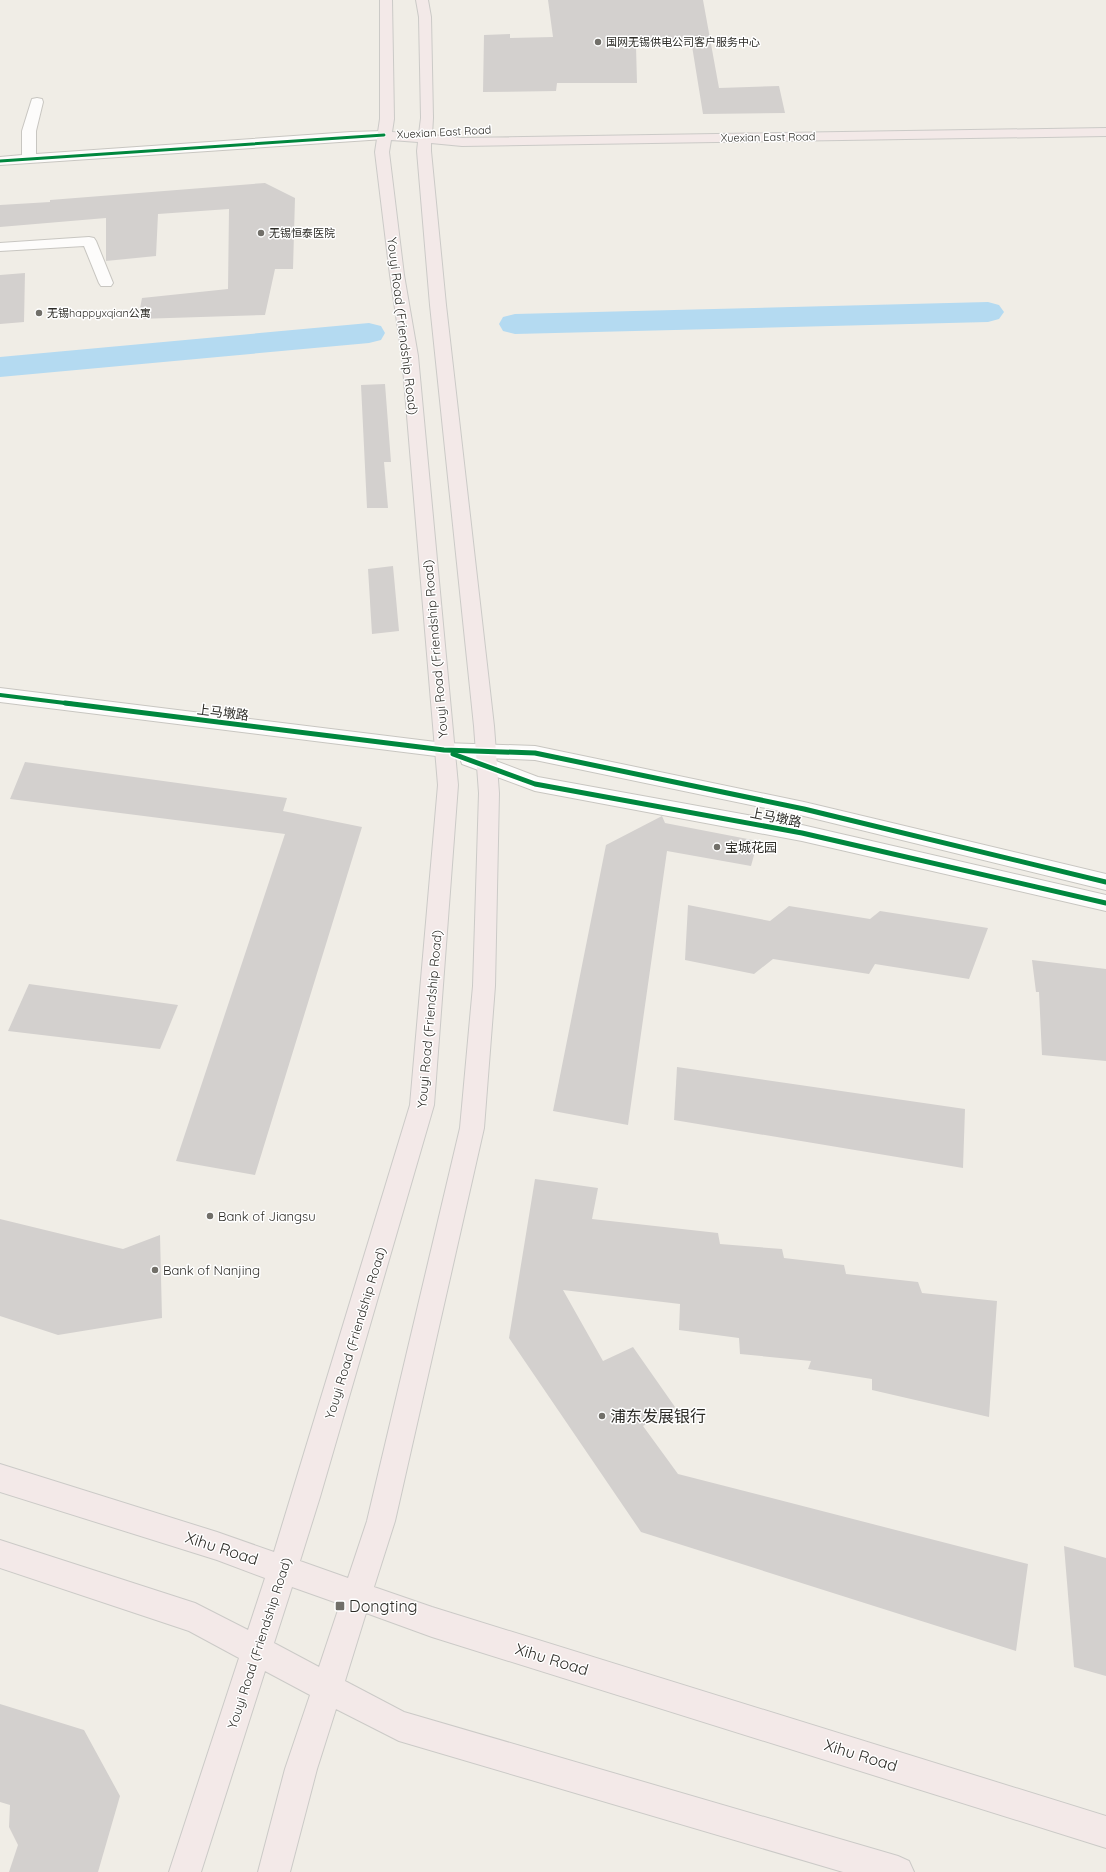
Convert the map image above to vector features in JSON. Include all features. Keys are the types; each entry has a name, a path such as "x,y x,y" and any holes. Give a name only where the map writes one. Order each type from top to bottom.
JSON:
{"main road":[{"name":"Youyi Road (Friendship Road)","path":"185,1872 306,1497 422,1105 448,785 410,356 397,275 382,152 387,119 386,0"},
{"path":"274,1872 301,1769 381,1521 472,1128 484,986 489,800 487,759 438,305 424,151 425,17 422,0"},
{"name":"Xuexian East Road","path":"425,136 460,130 1106,122"},
{"name":"Xuexian East Road","path":"384,135 425,136 462,142 1106,132"},
{"name":"Xihu Road","path":"0,1478 217,1546 440,1624 1106,1832"},
{"path":"0,1554 194,1618 399,1726 898,1872"}],"street":[{"path":"29,159 29,131 37,102"},
{"path":"0,161 351,136 384,135"},
{"path":"0,247 89,241 106,283"},
{"name":"上马墩路","path":"0,695 444,750 487,759 535,784 802,833 1106,903"},
{"name":"上马墩路","path":"487,759 535,753 804,809 1106,882"}],"building":[{"path":"548,0 703,0 719,88 779,86 785,113 703,114 692,46 636,46 637,83 557,83 556,91 483,92 484,35 510,34 510,38 553,37"},
{"path":"265,183 295,198 293,269 275,269 265,315 138,319 142,298 228,289 229,209 158,214 156,256 106,261 106,218 0,227 0,205"},
{"path":"25,273 24,322 0,324 0,275"},
{"path":"385,384 391,462 384,462 388,508 367,508 361,385"},
{"path":"393,566 399,631 372,634 368,569"},
{"path":"25,762 287,798 283,811 362,827 255,1175 176,1161 285,834 10,799"},
{"path":"662,816 665,823 758,841 751,866 667,851 628,1125 553,1111 606,845"},
{"path":"688,905 770,921 789,906 870,919 880,911 988,928 969,979 875,964 869,974 773,959 754,974 685,960"},
{"path":"1032,960 1106,969 1106,1061 1042,1055 1039,992 1036,992"},
{"path":"29,984 178,1005 160,1049 8,1031"},
{"path":"677,1067 965,1109 963,1168 674,1120"},
{"path":"535,1179 598,1188 592,1219 718,1233 720,1244 782,1249 784,1258 844,1265 846,1274 918,1282 922,1293 997,1301 989,1417 872,1390 872,1379 808,1369 811,1361 740,1354 739,1338 679,1330 680,1304 563,1290 603,1361 633,1347 675,1407 643,1426 678,1474 1028,1564 1016,1651 641,1532 509,1338"},
{"path":"0,1219 123,1249 160,1235 162,1318 58,1335 0,1316"},
{"path":"1064,1546 1106,1558 1106,1676 1074,1667"},
{"path":"0,1704 84,1730 120,1796 98,1872 9,1872 18,1845 9,1827 10,1805 0,1802"}],"waterway":[{"path":"515,324 988,312"},
{"path":"0,367 369,333"}],"cycle path":[{"path":"0,161 351,136 384,135"},
{"path":"0,695 444,750 535,753 804,809 1106,882"},
{"path":"453,754 535,784 802,833 1106,903"}],"place":[{"name":"国网无锡供电公司客户服务中心","path":"598,42"},
{"name":"无锡恒泰医院","path":"261,233"},
{"name":"无锡happyxqian公寓","path":"39,313"},
{"name":"宝城花园","path":"717,847"},
{"name":"Bank of Jiangsu","path":"210,1216"},
{"name":"Bank of Nanjing","path":"155,1270"},
{"name":"浦东发展银行","path":"602,1416"},
{"name":"Dongting","path":"340,1606"}]}
